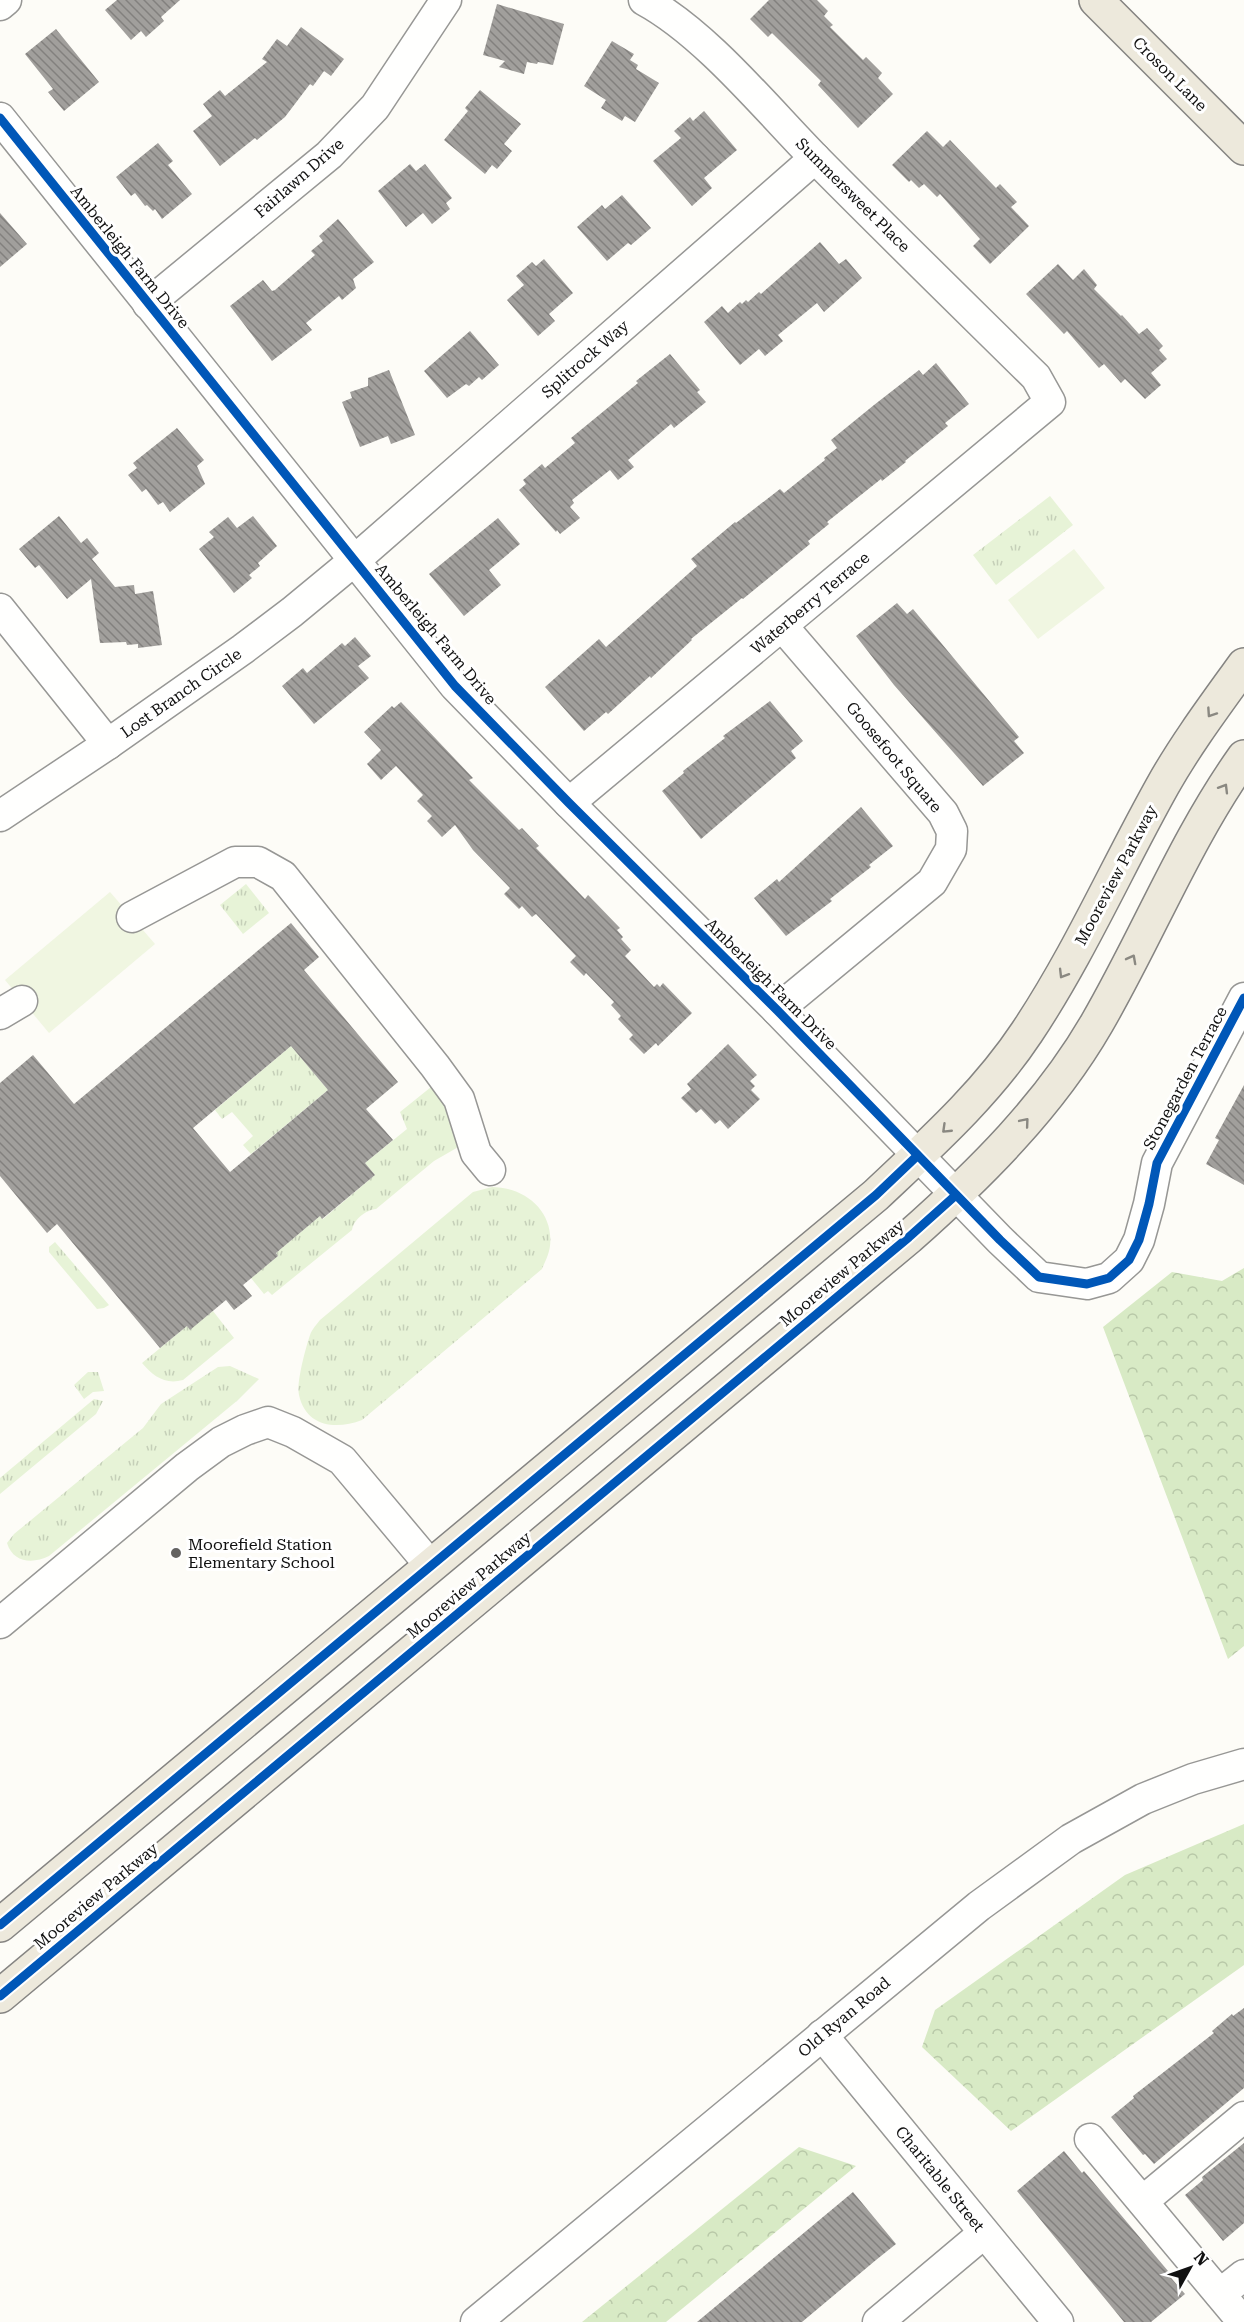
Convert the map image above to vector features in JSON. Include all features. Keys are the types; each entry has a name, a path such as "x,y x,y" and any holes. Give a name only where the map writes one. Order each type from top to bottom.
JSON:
{"main road":[{"name":"Croson Lane","path":"1096,0 1244,148"},
{"name":"Mooreview Parkway","path":"0,1925 867,1202 917,1156 991,1081 1027,1033 1075,954 1164,783 1244,665"},
{"name":"Mooreview Parkway","path":"0,1996 909,1237 956,1195 1008,1142 1054,1087 1096,1024 1135,953 1183,855 1244,757"}],"street":[{"path":"0,5 6,0"},
{"name":"Fairlawn Drive","path":"148,304 329,155 375,107 446,0"},
{"name":"Summersweet Place","path":"644,0 692,34 742,82 815,158 1036,377 1050,402"},
{"name":"Amberleigh Farm Drive","path":"0,118 456,686 569,803 777,1010 917,1156"},
{"name":"Splitrock Way","path":"355,560 815,158"},
{"name":"Waterberry Terrace","path":"569,803 783,627 1050,402"},
{"name":"Lost Branch Circle","path":"0,816 108,744 292,612 355,560"},
{"path":"0,609 108,744"},
{"name":"Goosefoot Square","path":"777,1010 933,882 951,849 952,831 943,813 783,627"},
{"path":"132,917 235,862 258,862 283,876 435,1065 459,1099 476,1153 490,1170"},
{"name":"Stonegarden Terrace","path":"917,1156 1040,1277 1087,1284 1110,1278 1129,1260 1139,1240 1157,1163 1244,998"},
{"path":"0,1623 187,1467 221,1442 244,1430 268,1422 303,1437 342,1460 430,1565"},
{"name":"Old Ryan Road","path":"476,2322 979,1905 1071,1839 1143,1798 1193,1779 1244,1764"},
{"name":"Charitable Street","path":"822,2035 1058,2322"},
{"path":"1143,2201 1244,2117"},
{"path":"1090,2139 1243,2322"},
{"path":"878,2322 984,2233"},
{"path":"1220,2294 1244,2275"}],"green space":[{"path":"1050,496 1073,525 996,585 973,555"},
{"path":"1074,549 1105,588 1038,639 1008,600"},
{"path":"246,884 269,913 243,934 220,905"},
{"path":"110,892 155,944 49,1033 5,980"},
{"path":"291,1046 328,1090 251,1154 243,1145 253,1136 232,1112 222,1119 215,1110"},
{"path":"436,1083 467,1142 434,1161 376,1209 361,1216 355,1222 352,1230 272,1295 268,1291 264,1294 251,1278 278,1256 276,1253 320,1216 323,1219 375,1175 365,1163 407,1129 400,1112"},
{"path":"492,1187 516,1191 526,1196 542,1212 550,1233 550,1246 542,1269 362,1420 332,1425 315,1420 303,1406 298,1389 310,1335 320,1320 473,1192"},
{"path":"55,1242 109,1305 97,1309 49,1252 49,1247"},
{"path":"1244,1268 1244,1646 1228,1659 1103,1327 1172,1272 1222,1281"},
{"path":"213,1311 234,1338 183,1380 171,1381 160,1378 142,1363 187,1326 190,1329"},
{"path":"230,1366 259,1379 238,1400 49,1556 30,1561 14,1555 7,1543 14,1534 143,1428 161,1404 218,1367"},
{"path":"88,1372 98,1372 104,1391 93,1392 84,1399 74,1385"},
{"path":"94,1399 103,1401 96,1414 0,1494 0,1478"},
{"path":"1244,1824 1244,1965 1011,2131 922,2047 935,2010 1125,1875"},
{"path":"799,2147 856,2166 666,2322 582,2322"}],"building":[{"path":"117,0 180,0 161,17 164,21 146,37 141,31 131,40 105,10"},
{"path":"769,0 817,0 828,11 824,16 833,25 830,27 863,60 866,57 882,73 878,78 893,94 858,128 818,85 821,81 772,33 768,37 750,19"},
{"path":"497,4 564,24 553,65 527,62 524,74 499,67 505,61 483,55"},
{"path":"301,27 344,59 331,76 324,71 313,86 310,84 285,117 220,166 193,131 212,116 203,104 220,90 225,96 267,62 262,59 277,39 287,46"},
{"path":"56,29 99,82 64,111 48,92 53,89 25,54"},
{"path":"612,41 634,54 630,60 638,65 636,69 659,83 635,122 625,116 622,121 601,108 606,100 584,86"},
{"path":"480,90 521,124 504,144 512,151 497,169 492,165 485,174 444,140 468,111 465,108"},
{"path":"704,111 737,150 704,178 712,188 692,206 653,161 681,138 674,131 690,117 693,121"},
{"path":"927,131 943,147 950,140 996,188 1000,184 1017,202 1011,207 1029,226 990,264 973,246 980,239 940,194 937,197 924,184 919,188 911,180 909,182 892,165"},
{"path":"158,143 173,161 168,165 192,194 162,219 155,209 153,211 147,205 145,206 135,193 131,196 116,177"},
{"path":"410,164 416,171 425,164 452,198 446,203 450,209 432,224 423,213 406,227 378,191"},
{"path":"622,195 651,228 631,245 628,243 607,261 577,227 602,205 605,209"},
{"path":"0,213 27,244 0,267"},
{"path":"338,219 374,262 353,279 356,288 342,300 339,296 306,323 312,330 272,361 230,306 263,280 272,291 275,290 315,255 311,251 323,241 319,236"},
{"path":"820,242 839,264 846,259 862,278 824,312 817,303 778,335 783,341 765,356 759,349 740,365 704,322 722,306 728,313 740,302 742,304 746,300 748,302 759,292 761,294"},
{"path":"544,259 573,293 549,314 555,321 538,336 507,300 524,285 516,276 532,262 536,266"},
{"path":"1058,264 1073,280 1084,269 1097,285 1094,289 1139,334 1147,328 1163,346 1159,350 1167,359 1151,373 1161,385 1145,399 1125,379 1121,383 1104,364 1099,368 1067,331 1064,334 1026,294"},
{"path":"470,331 499,365 482,380 479,377 469,386 466,384 447,398 424,371"},
{"path":"670,354 700,390 697,392 706,402 674,428 671,424 628,460 634,467 618,480 610,470 572,500 574,503 570,507 580,518 560,534 557,530 556,532 519,490 526,484 523,480 542,464 545,468 575,443 571,438"},
{"path":"936,363 969,404 945,423 948,426 906,462 827,522 829,524 808,541 810,544 691,639 651,678 650,676 608,714 606,712 584,731 545,687 599,639 606,647 697,566 691,559 735,522 780,489 784,493 837,448 831,440 919,370 923,375"},
{"path":"389,370 415,435 391,444 388,436 360,447 342,402 352,398 350,392 368,386 368,378"},
{"path":"177,428 204,460 197,466 205,484 170,512 163,502 158,505 146,489 142,492 128,475 137,468 133,463"},
{"path":"59,516 81,543 87,538 99,553 92,559 115,587 134,585 135,594 153,591 162,645 138,648 138,644 127,645 126,642 100,643 91,579 67,599 39,565 35,568 19,549"},
{"path":"253,516 277,546 258,563 260,566 249,575 252,578 234,593 199,549 214,537 209,532 228,517 237,528"},
{"path":"498,518 520,544 489,570 501,585 464,616 429,574"},
{"path":"897,603 907,614 913,609 1019,737 1014,741 1024,753 983,786 894,685 856,636"},
{"path":"355,637 371,656 358,666 369,678 314,724 282,686 303,668 307,673 342,643 345,646"},
{"path":"770,701 803,741 791,751 796,758 701,839 662,791 725,738 723,736"},
{"path":"401,702 473,778 469,780 519,830 522,828 539,846 536,848 585,899 588,895 620,928 617,930 623,937 621,939 631,950 625,956 654,987 657,984 660,987 663,983 692,1013 658,1046 656,1043 644,1054 629,1039 633,1035 618,1019 621,1016 611,1005 614,1002 586,973 584,976 570,962 576,956 536,914 532,917 522,906 519,909 504,894 510,888 473,850 455,825 442,837 427,821 432,816 417,801 423,795 396,766 381,780 367,764 381,750 364,732 392,706 394,708"},
{"path":"861,807 893,846 869,865 871,867 830,899 832,901 786,936 754,898 777,879 779,882"},
{"path":"291,923 319,957 304,970 398,1082 366,1109 393,1140 365,1163 375,1175 322,1219 320,1216 276,1253 278,1256 243,1285 252,1296 234,1310 226,1300 190,1330 187,1326 160,1348 57,1224 47,1233 0,1176 0,1083 33,1055 74,1104","holes":["291,1046 328,1090 230,1172 193,1128"]},
{"path":"728,1044 757,1075 750,1081 755,1086 751,1090 760,1099 728,1129 720,1120 715,1124 701,1109 696,1113 681,1098 691,1089 687,1084"},
{"path":"1244,1085 1244,1185 1206,1164 1219,1140 1215,1138"},
{"path":"1244,2008 1244,2088 1154,2164 1145,2154 1143,2155 1111,2117 1134,2098 1133,2096 1214,2033 1212,2031 1232,2014 1233,2016"},
{"path":"1244,2143 1244,2223 1223,2241 1185,2195 1203,2180 1202,2177"},
{"path":"1064,2151 1082,2173 1084,2171 1185,2294 1151,2322 1124,2322 1017,2191"},
{"path":"853,2192 896,2244 802,2322 697,2322"}],"cycle path":[{"path":"0,118 455,686 1039,1277 1087,1284 1109,1278 1129,1260 1139,1240 1157,1163 1244,998"},
{"path":"0,1925 876,1195 917,1156"},
{"path":"0,1996 909,1237 956,1195"}],"place":[{"name":"Moorefield Station Elementary School","path":"176,1553"}]}
